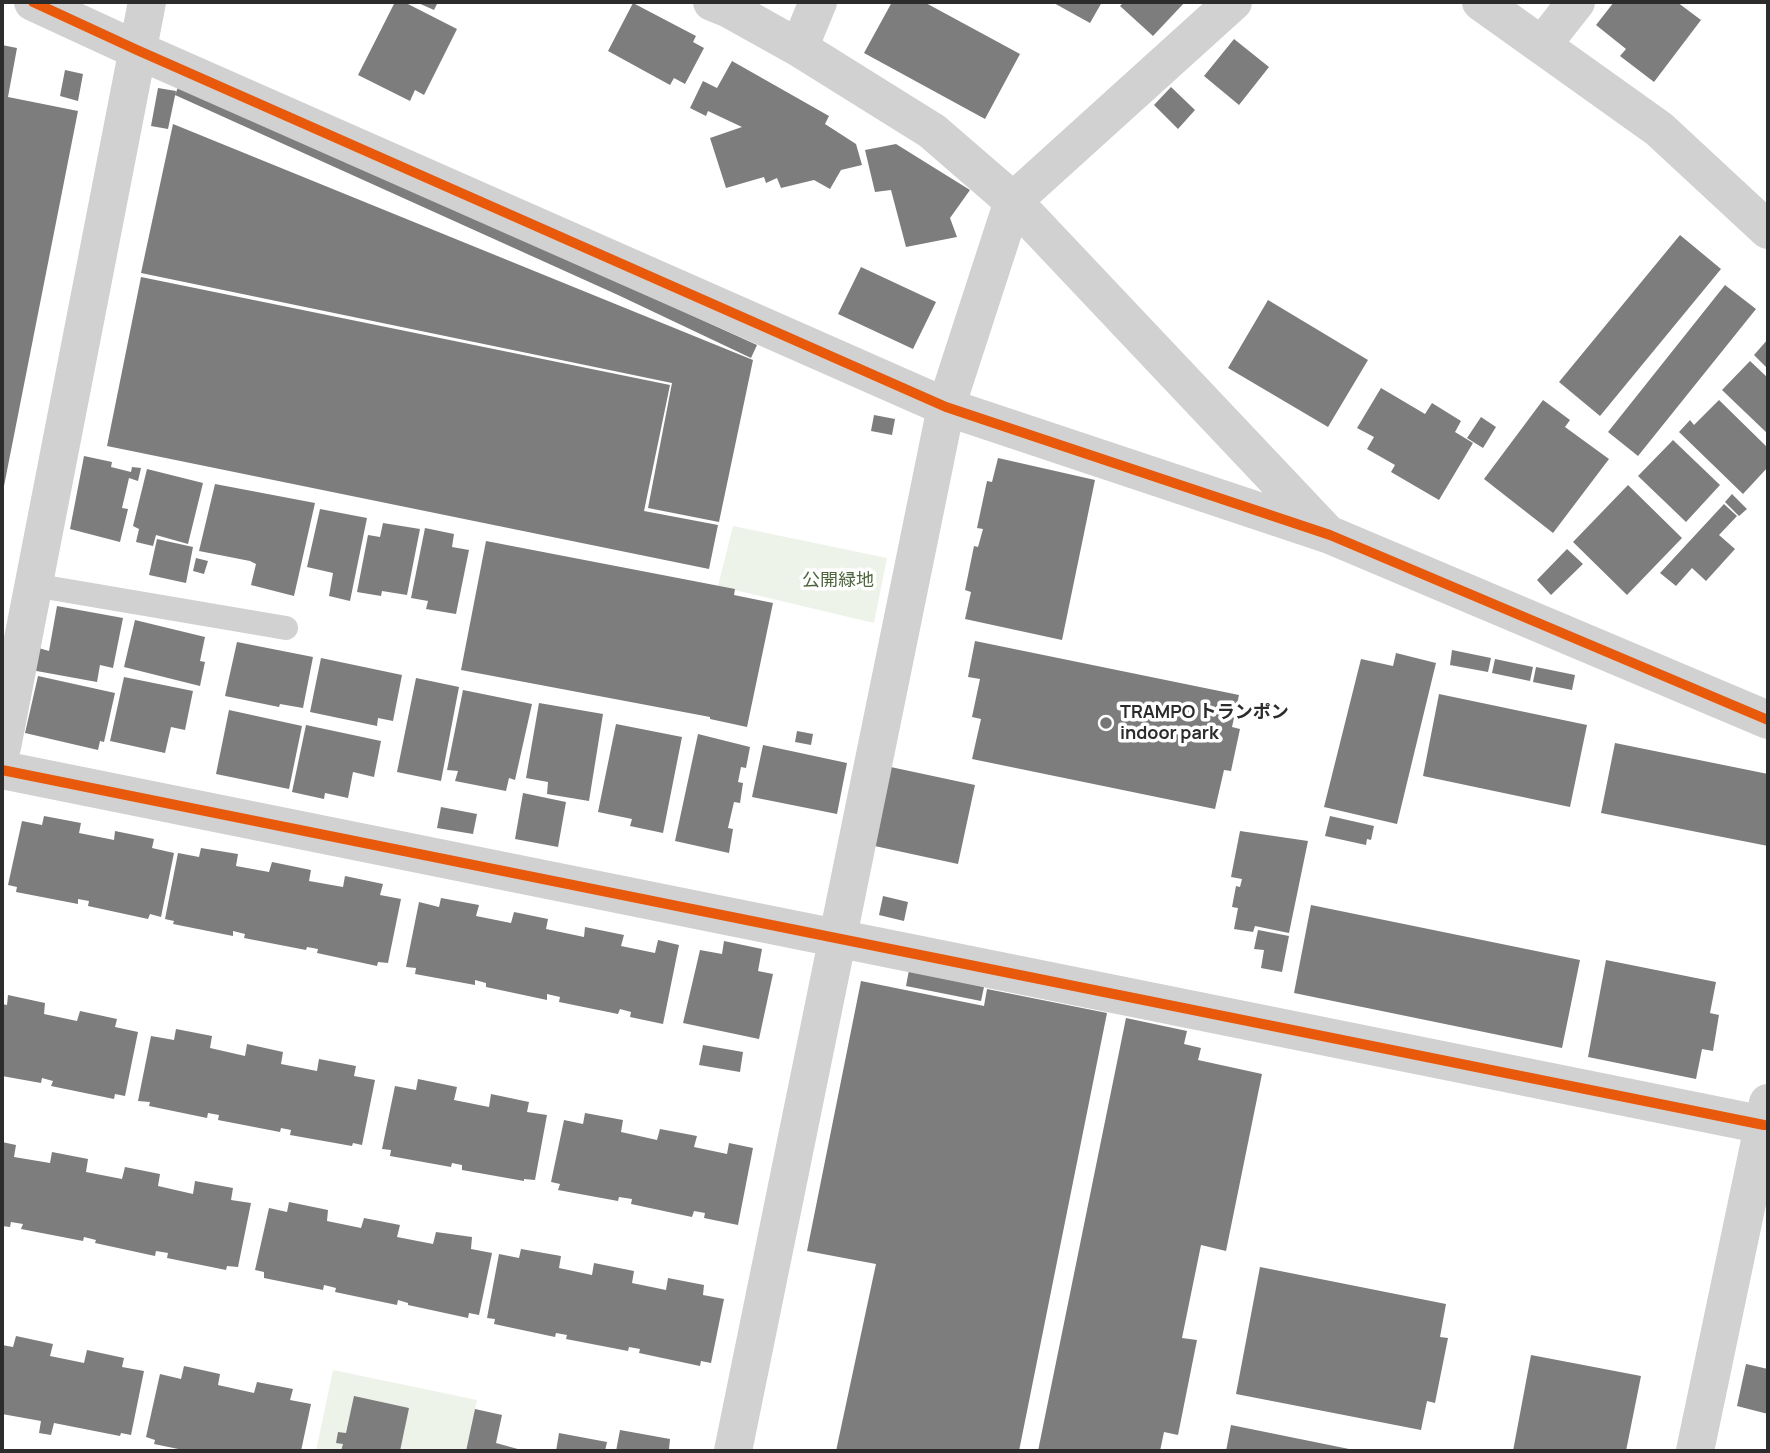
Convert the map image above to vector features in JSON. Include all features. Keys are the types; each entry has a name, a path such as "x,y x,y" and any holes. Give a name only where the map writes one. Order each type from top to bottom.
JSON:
{"street":[{"path":"33,2 946,407 1329,535 1768,720"},
{"path":"2,747 147,2"},
{"path":"712,2 799,48 932,131 1013,201 1329,535"},
{"path":"799,48 818,2"},
{"path":"733,1451 946,407 1013,201 1233,2"},
{"path":"1480,2 1543,44 1659,129 1768,230"},
{"path":"1543,44 1576,2"},
{"path":"2,770 838,939 1766,1114 1695,1451"}],"lane":[{"path":"33,585 286,628"}],"green space":[{"name":"公開緑地","path":"733,526 887,558 874,623 718,586"},
{"path":"333,1370 477,1400 466,1451 316,1451"}],"building":[{"path":"395,2 404,2 457,29 424,95 415,90 410,101 358,75"},
{"path":"416,2 438,2 434,10"},
{"path":"892,2 924,2 1020,54 985,119 864,53"},
{"path":"1052,2 1102,2 1090,23"},
{"path":"1124,2 1185,2 1153,36 1120,6"},
{"path":"1614,2 1677,2 1701,20 1654,82 1620,56 1626,49 1596,25"},
{"path":"633,3 696,36 693,42 704,48 685,84 674,78 670,85 608,51"},
{"path":"1234,39 1269,67 1239,105 1204,76"},
{"path":"2,45 17,48 8,97 78,111 3,491"},
{"path":"732,61 829,116 825,124 856,144 862,165 841,170 830,189 814,180 781,188 777,178 766,183 764,177 726,188 710,138 742,127 708,111 706,116 690,108 703,81 717,88"},
{"path":"65,70 83,74 78,101 60,96"},
{"path":"180,82 757,345 751,358 175,95"},
{"path":"1171,87 1195,110 1178,129 1154,105"},
{"path":"158,88 176,91 168,129 151,126"},
{"path":"173,124 753,360 719,522 648,508 672,383 141,273"},
{"path":"896,144 970,190 950,218 957,237 906,247 891,190 875,192 865,150"},
{"path":"1680,235 1721,269 1600,416 1559,382"},
{"path":"861,267 936,302 913,349 838,314"},
{"path":"141,277 670,385 644,511 718,525 709,569 107,446"},
{"path":"1725,285 1756,309 1638,456 1608,432"},
{"path":"1268,300 1368,360 1328,427 1228,368"},
{"path":"1768,339 1768,369 1754,355"},
{"path":"1750,361 1768,378 1768,434 1722,390"},
{"path":"1381,388 1425,414 1432,403 1461,421 1455,432 1473,443 1439,500 1391,472 1395,465 1367,449 1374,437 1357,428"},
{"path":"1543,400 1570,420 1565,427 1609,459 1553,533 1484,479"},
{"path":"1719,400 1768,448 1768,467 1743,494 1679,432 1690,420 1694,425"},
{"path":"874,415 895,419 892,435 871,431"},
{"path":"1481,417 1496,427 1483,448 1467,438"},
{"path":"1673,440 1720,485 1686,522 1638,476"},
{"path":"84,456 112,462 111,467 131,472 132,467 141,468 138,481 129,478 122,508 128,509 120,542 70,529"},
{"path":"998,458 1095,480 1062,640 965,619 971,592 965,590 974,546 978,547 983,529 977,528 987,481 992,482"},
{"path":"147,469 203,483 188,544 156,535 153,546 136,542 139,529 133,526"},
{"path":"215,484 315,503 294,596 251,585 256,564 250,561 199,551"},
{"path":"1628,485 1682,538 1627,595 1573,542"},
{"path":"1732,494 1747,509 1739,516 1725,502"},
{"path":"1724,504 1737,516 1719,535 1735,549 1706,581 1692,568 1676,586 1660,573"},
{"path":"320,509 367,518 350,601 329,596 333,573 307,567"},
{"path":"383,523 420,529 407,595 382,591 381,596 357,592 368,535 380,537"},
{"path":"425,528 454,534 452,547 469,550 456,614 426,609 428,601 411,598"},
{"path":"157,539 193,547 186,583 149,575"},
{"path":"486,541 735,589 734,595 773,603 747,727 710,717 461,670"},
{"path":"1567,549 1583,564 1551,595 1537,580"},
{"path":"196,558 208,561 204,574 193,571"},
{"path":"57,606 123,618 113,668 100,665 97,682 31,670 35,647 49,651"},
{"path":"135,620 205,637 200,661 205,662 200,686 124,667"},
{"name":"TRAMPO トランポン indoor park","path":"975,641 1239,695 1232,727 1240,729 1231,771 1224,770 1215,809 972,759 981,719 972,717 980,679 968,677"},
{"path":"237,642 313,657 303,708 280,704 279,707 225,696"},
{"path":"1452,650 1491,658 1488,672 1450,665"},
{"path":"1396,653 1436,663 1397,824 1324,807 1361,659 1393,666"},
{"path":"321,658 402,675 393,721 378,718 377,726 310,712"},
{"path":"1495,659 1533,667 1530,681 1492,673"},
{"path":"1536,667 1575,675 1572,690 1533,682"},
{"path":"38,676 115,693 104,742 100,741 98,750 25,733"},
{"path":"124,677 193,691 185,730 171,727 165,753 110,741"},
{"path":"416,678 459,687 441,781 397,772"},
{"path":"463,690 532,704 515,780 509,778 506,791 455,781 458,771 447,770"},
{"path":"1439,694 1587,725 1570,807 1423,776"},
{"path":"539,703 603,714 589,801 547,794 548,782 526,778"},
{"path":"229,710 302,726 289,789 216,774"},
{"path":"616,724 682,737 663,833 630,826 632,819 598,812"},
{"path":"306,725 381,741 374,777 353,772 348,798 325,793 324,799 292,792"},
{"path":"797,731 813,734 811,745 795,742"},
{"path":"698,734 750,747 746,768 741,767 738,782 743,783 740,803 734,802 728,828 733,829 729,853 675,841"},
{"path":"1615,743 1768,774 1768,846 1601,813"},
{"path":"763,745 847,763 837,814 752,797"},
{"path":"886,766 975,785 958,864 870,845"},
{"path":"523,793 566,802 558,847 515,839"},
{"path":"441,807 477,814 473,834 437,828"},
{"path":"44,816 81,823 79,833 114,840 115,831 154,839 152,848 174,853 161,917 150,914 148,919 88,906 89,901 78,899 78,904 16,892 17,887 8,885 22,821 42,825"},
{"path":"1330,816 1374,826 1371,840 1367,839 1366,845 1325,836"},
{"path":"1240,831 1308,841 1289,933 1255,926 1253,932 1234,929 1238,908 1232,907 1236,886 1240,887 1242,879 1231,877"},
{"path":"201,848 238,854 236,866 269,872 272,862 311,870 309,881 343,887 345,876 383,884 380,895 401,899 388,963 378,962 377,966 317,953 318,949 307,947 306,950 244,938 245,934 233,931 233,936 173,924 174,921 165,919 178,853 199,857"},
{"path":"883,896 908,902 904,921 879,915"},
{"path":"441,898 479,905 476,916 511,923 514,912 548,919 546,929 584,937 585,927 624,935 621,946 655,953 658,940 679,945 663,1024 630,1017 631,1012 620,1009 618,1014 559,1002 560,997 547,994 547,1000 486,987 486,983 475,980 475,985 415,974 416,968 406,967 419,902 439,907"},
{"path":"1311,905 1580,960 1562,1048 1294,993"},
{"path":"1258,930 1289,936 1282,972 1261,968 1264,950 1254,949"},
{"path":"724,941 762,949 758,971 773,974 759,1039 683,1023 700,950 722,954"},
{"path":"1606,960 1716,982 1710,1013 1719,1015 1713,1051 1702,1049 1696,1079 1588,1057"},
{"path":"909,970 984,987 981,1001 906,986"},
{"path":"861,981 984,1006 987,989 1107,1013 1019,1451 836,1451 876,1264 807,1251"},
{"path":"8,995 45,1003 44,1014 77,1021 80,1011 117,1019 115,1027 138,1032 125,1096 115,1094 114,1099 51,1086 53,1081 42,1078 41,1083 2,1076 2,1004 7,1005"},
{"path":"1126,1018 1187,1031 1184,1044 1201,1048 1198,1060 1262,1074 1226,1251 1201,1245 1182,1338 1197,1340 1178,1435 1164,1432 1160,1451 1038,1451"},
{"path":"176,1029 212,1036 210,1048 245,1056 247,1044 283,1052 281,1064 317,1071 319,1059 356,1066 354,1076 375,1080 362,1145 353,1143 352,1146 290,1135 291,1130 281,1128 280,1132 218,1120 219,1115 208,1113 207,1118 149,1106 150,1102 138,1101 151,1036 174,1040"},
{"path":"703,1045 743,1052 740,1072 699,1065"},
{"path":"418,1079 457,1087 454,1100 489,1107 491,1094 529,1102 527,1112 547,1115 535,1180 524,1181 462,1170 462,1165 452,1163 451,1167 390,1156 391,1150 382,1149 395,1086 416,1090"},
{"path":"585,1113 623,1120 621,1132 657,1140 660,1129 697,1136 694,1147 727,1154 729,1143 753,1148 738,1225 704,1218 705,1213 694,1211 692,1217 631,1204 632,1199 619,1197 618,1201 558,1190 560,1184 551,1182 564,1120 583,1124"},
{"path":"2,1142 16,1145 14,1157 50,1163 52,1152 88,1159 86,1172 122,1179 125,1167 160,1174 158,1186 193,1194 195,1181 233,1188 231,1200 251,1203 238,1267 227,1266 226,1270 167,1258 168,1253 156,1251 155,1256 95,1243 96,1240 84,1237 83,1241 21,1229 23,1224 11,1222 10,1227 2,1226"},
{"path":"289,1202 328,1210 327,1221 361,1228 364,1218 400,1225 397,1237 433,1244 436,1232 472,1237 471,1249 492,1253 479,1315 469,1313 468,1318 408,1305 398,1300 397,1305 335,1292 336,1288 324,1285 323,1290 264,1278 264,1272 255,1270 269,1208 287,1212"},
{"path":"521,1249 561,1256 559,1268 592,1275 594,1263 634,1271 632,1283 666,1290 668,1278 704,1285 703,1295 724,1299 711,1363 701,1361 700,1366 639,1353 640,1349 629,1347 628,1351 566,1339 567,1335 556,1333 555,1337 494,1324 495,1319 487,1318 499,1254 519,1258"},
{"path":"1260,1267 1446,1304 1440,1337 1448,1338 1435,1403 1427,1401 1421,1430 1236,1394"},
{"path":"16,1336 53,1344 50,1356 84,1363 87,1350 124,1358 122,1367 144,1371 131,1435 121,1433 120,1436 54,1423 51,1435 39,1433 41,1421 2,1414 2,1345 13,1347"},
{"path":"1531,1355 1641,1376 1626,1451 1513,1451"},
{"path":"1746,1364 1768,1369 1768,1414 1737,1406"},
{"path":"184,1366 220,1374 218,1385 254,1393 257,1382 293,1389 290,1400 311,1404 301,1451 188,1451 154,1444 155,1440 146,1437 160,1374 181,1379"},
{"path":"354,1396 409,1408 400,1451 341,1451 343,1444 336,1443 338,1432 346,1433"},
{"path":"475,1409 502,1415 496,1443 525,1451 466,1451"},
{"path":"1231,1425 1354,1450 1354,1451 1226,1451"},
{"path":"620,1430 670,1439 669,1449 674,1451 616,1451"},
{"path":"559,1433 607,1442 605,1451 556,1451"}],"cycle path":[{"path":"33,2 946,407 1330,535 1768,720"},
{"path":"2,770 1764,1125"}],"place":[{"name":"TRAMPO トランポン indoor park","path":"1106,723"}]}
